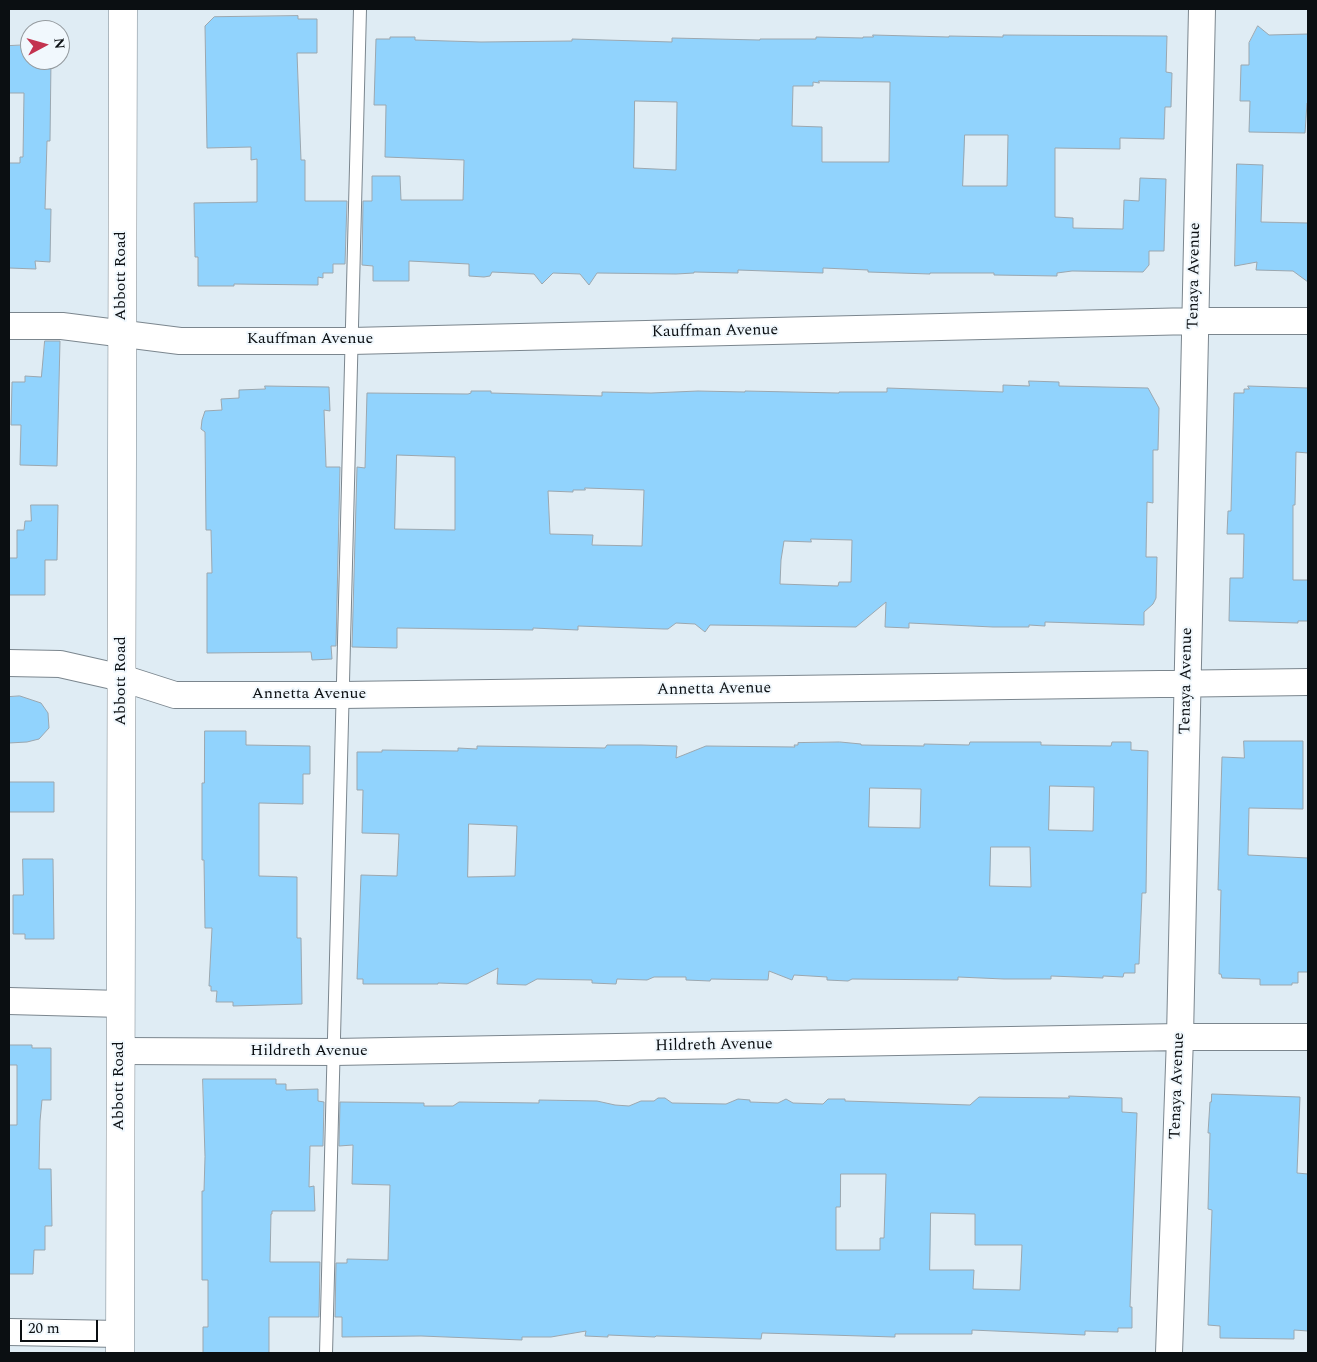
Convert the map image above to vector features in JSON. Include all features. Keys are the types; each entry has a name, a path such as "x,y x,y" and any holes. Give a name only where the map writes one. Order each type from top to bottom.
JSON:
{"street":[{"name":"Abbott Road","path":"120,1344 123,9"},
{"name":"Tenaya Avenue","path":"1169,1353 1180,1038 1202,9"},
{"name":"Kauffman Avenue","path":"9,326 62,326 180,340 351,341 1194,321 1308,321"},
{"name":"Annetta Avenue","path":"9,663 60,664 122,678 175,695 342,695 1187,682 1308,682"},
{"path":"9,1001 121,1004"},
{"name":"Hildreth Avenue","path":"121,1051 334,1052 1308,1037"},
{"path":"9,1332 120,1344"}],"lane":[{"path":"326,1353 360,9"}],"building":[{"path":"298,16 298,19 317,19 317,53 297,53 301,160 305,160 305,201 347,201 345,264 333,264 333,273 323,273 323,278 318,277 318,285 234,284 234,286 198,286 198,257 195,257 194,203 257,202 257,159 251,160 251,147 207,148 205,26 214,17"},
{"path":"1258,26 1269,35 1308,34 1308,103 1305,133 1249,132 1250,101 1240,101 1241,65 1249,65 1249,43"},
{"path":"873,35 949,37 1003,37 1003,35 1167,36 1166,72 1172,73 1171,107 1165,107 1164,139 1120,138 1120,149 1055,148 1055,217 1073,218 1073,228 1123,229 1124,200 1139,201 1140,178 1166,179 1164,251 1149,251 1149,265 1143,272 1072,271 1057,273 1057,276 994,275 994,273 930,274 868,272 868,270 823,268 823,273 738,270 738,273 597,273 589,285 580,274 553,273 542,284 534,274 492,272 490,276 469,276 469,264 409,261 409,281 373,281 373,266 362,265 363,201 372,201 372,176 400,176 401,200 463,200 464,160 385,157 386,105 374,105 376,39 415,37 415,40 481,42 572,41 572,39 672,42 672,38 760,40 816,39 816,37 873,37","holes":["819,81 890,82 889,162 822,162 822,127 792,126 793,86 813,86 813,82 819,83","635,101 677,102 676,170 634,168","965,135 1008,135 1007,186 963,186"]},
{"path":"20,45 20,70 51,70 50,141 47,141 45,209 51,209 50,262 35,261 36,269 9,268 9,163 20,163 20,157 23,157 24,93 9,93 9,46"},
{"path":"1237,164 1263,165 1261,222 1308,223 1308,282 1293,271 1256,270 1257,262 1235,266"},
{"path":"45,341 60,341 57,466 20,465 21,425 11,425 12,382 25,382 25,376 41,377"},
{"path":"1029,381 1059,382 1059,386 1148,388 1159,408 1158,450 1153,450 1153,503 1147,502 1146,557 1157,557 1156,598 1153,604 1144,612 1144,625 1045,622 1045,626 993,627 909,623 909,628 885,627 886,602 856,627 710,625 705,632 695,624 676,623 668,629 578,626 578,630 533,628 533,630 397,628 397,648 352,647 357,467 365,468 367,393 468,394 471,391 491,391 491,393 602,396 602,392 887,392 887,388 1003,392 1003,385 1029,386","holes":["397,455 455,457 455,530 395,529","585,488 644,490 642,546 592,545 593,535 550,534 548,491 573,492 573,490 585,490","811,539 852,540 851,582 839,582 838,586 780,584 784,541 811,542"]},
{"path":"265,386 329,387 330,411 324,410 326,467 340,467 336,646 331,646 332,659 312,660 311,652 207,653 207,573 212,573 211,530 206,530 205,432 201,429 202,420 205,411 222,410 221,399 239,398 239,390 265,389"},
{"path":"1248,386 1308,388 1308,453 1296,452 1295,505 1293,505 1293,580 1308,580 1308,621 1298,621 1298,623 1229,621 1230,578 1243,578 1244,534 1227,534 1228,511 1231,511 1234,393 1244,393 1244,389 1249,389"},
{"path":"31,505 58,505 57,560 45,560 45,595 9,595 9,558 17,558 17,530 24,530 25,521 31,521"},
{"path":"20,696 41,703 48,713 49,728 39,739 9,743 9,697"},
{"path":"205,731 246,731 246,745 310,746 310,774 303,774 303,804 259,803 259,876 297,877 297,938 301,938 302,1004 233,1006 233,1002 216,1002 217,991 211,991 211,986 209,986 212,928 205,928 204,860 202,860 202,783 204,783"},
{"path":"1244,741 1303,741 1303,809 1249,808 1248,855 1308,858 1308,972 1298,972 1298,983 1292,983 1292,985 1260,985 1260,979 1222,978 1221,974 1219,974 1221,890 1218,890 1222,757 1244,758"},
{"path":"840,742 861,745 924,746 924,744 969,745 970,742 1041,742 1041,745 1111,746 1112,742 1131,742 1131,750 1148,751 1146,893 1142,893 1139,964 1135,964 1135,973 1124,973 1123,977 1103,976 1103,978 1051,976 1051,979 1004,979 958,977 958,980 852,979 848,981 827,980 827,977 794,975 792,980 769,971 768,980 711,979 710,981 686,980 686,977 654,977 647,980 617,979 616,984 592,983 592,980 537,979 526,985 497,984 498,968 467,984 363,984 363,979 357,979 361,875 397,876 399,834 362,833 363,790 357,790 357,752 382,752 382,750 458,751 458,748 477,749 477,746 605,748 607,745 641,745 677,746 676,758 706,746 795,747 794,745 798,745 798,743","holes":["1050,786 1094,787 1093,831 1049,830","870,788 921,789 920,828 869,827","469,824 517,826 515,876 468,877","991,847 1030,847 1031,887 990,886"]},
{"path":"9,782 54,782 54,812 9,812"},
{"path":"23,859 53,859 54,939 25,939 25,934 13,934 13,895 23,895"},
{"path":"9,1045 32,1045 32,1048 51,1048 51,1100 42,1100 39,1169 51,1169 52,1226 45,1226 45,1250 34,1250 33,1274 9,1274 9,1125 17,1125 17,1065 9,1065"},
{"path":"203,1079 276,1079 276,1084 286,1084 286,1090 318,1089 318,1101 324,1102 323,1146 310,1146 309,1187 314,1186 315,1211 272,1211 271,1214 270,1262 320,1262 319,1317 269,1317 269,1353 203,1353 203,1327 208,1327 208,1280 202,1280 202,1191 204,1191 205,1157"},
{"path":"1212,1094 1300,1097 1297,1173 1308,1174 1308,1331 1294,1330 1294,1339 1220,1338 1220,1326 1208,1325 1212,1210 1208,1209 1210,1133 1208,1133"},
{"path":"1069,1096 1122,1098 1122,1112 1137,1113 1130,1307 1132,1307 1132,1328 1118,1328 1118,1332 1085,1331 1085,1335 972,1330 972,1334 895,1334 895,1337 762,1333 761,1339 585,1336 586,1331 551,1337 522,1337 522,1340 421,1336 342,1337 342,1317 335,1317 336,1263 347,1263 347,1259 388,1260 390,1185 352,1184 353,1145 339,1146 340,1102 424,1103 424,1106 453,1106 459,1102 539,1103 539,1100 597,1101 629,1106 641,1101 654,1101 658,1098 665,1098 672,1103 726,1104 738,1099 750,1100 750,1102 778,1103 786,1099 793,1103 823,1104 828,1099 845,1099 845,1101 970,1105 979,1097 1069,1098","holes":["841,1174 886,1174 884,1238 880,1238 880,1250 836,1250 836,1207 840,1207","931,1213 975,1214 975,1245 1022,1245 1020,1290 973,1289 974,1270 930,1270"]}]}
